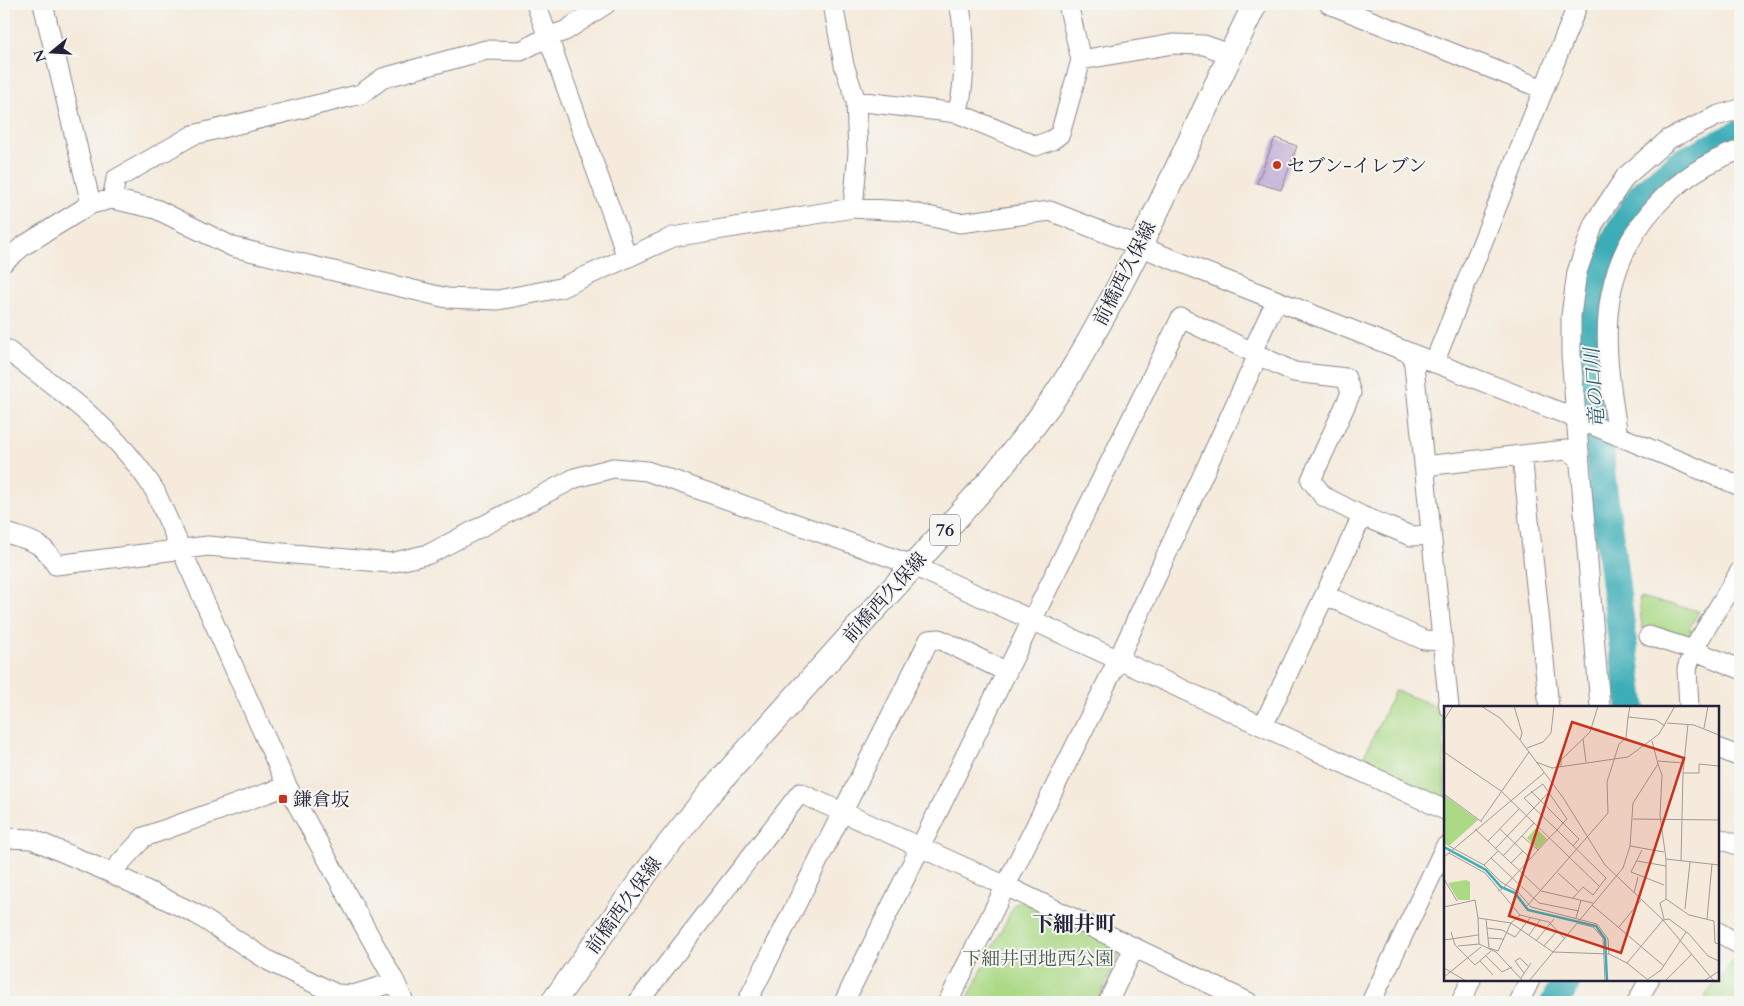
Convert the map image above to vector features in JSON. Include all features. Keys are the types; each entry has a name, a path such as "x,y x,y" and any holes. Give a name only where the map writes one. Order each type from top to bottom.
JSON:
{"main road":[{"name":"前橋西久保線","path":"553,1002 649,869 713,789 912,565 993,477 1034,426 1076,365 1139,246 1255,4"}],"street":[{"path":"43,4 91,204"},
{"path":"536,4 626,257"},
{"path":"112,199 116,179 193,135 361,94 383,78 486,50 521,51 547,37 565,31 606,4"},
{"path":"833,4 844,65 856,101 858,152 853,208"},
{"path":"957,113 962,97 962,18 959,4"},
{"path":"856,101 957,113 1036,146 1052,140 1060,134 1082,60 1068,4"},
{"path":"1329,4 1543,89"},
{"path":"1434,363 1578,4"},
{"path":"1082,60 1173,44 1204,45 1230,54"},
{"path":"1600,706 1578,457 1578,419 1571,355 1571,316 1577,272 1594,222 1626,176 1669,139 1718,116 1740,109"},
{"path":"1615,435 1608,349 1611,293 1618,269 1640,225 1675,185 1720,157 1740,150"},
{"path":"4,262 23,246 91,204 112,199 156,209 233,247 447,298 498,300 560,288 673,237 853,208 904,211 960,223 1050,211 1413,356 1578,419 1740,486"},
{"path":"948,1002 1118,660 1255,354 1276,300"},
{"path":"844,1002 1181,318 1294,372 1346,378 1351,393 1312,480 1323,496 1362,516 1411,536 1431,535"},
{"path":"4,348 102,424 138,464 155,491 287,786 395,982 404,1002"},
{"path":"1413,356 1449,706"},
{"path":"1424,466 1566,450 1578,457"},
{"path":"1522,455 1550,706"},
{"path":"4,532 40,544 48,550 56,565 208,546 390,564 429,554 576,478 613,468 647,471 912,565 1444,810"},
{"path":"1263,726 1362,516"},
{"path":"1689,706 1686,669 1693,650 1739,577"},
{"path":"1324,595 1424,640 1442,640"},
{"path":"1649,636 1693,650 1740,669"},
{"path":"747,1002 929,640 939,638 1007,672"},
{"path":"1719,748 1740,757"},
{"path":"111,873 144,837 287,786"},
{"path":"638,1002 800,792 1006,886 1134,948 1211,994 1248,1002"},
{"path":"4,838 32,839 111,873 196,914 269,961 336,994 353,995 395,982"},
{"path":"1719,838 1740,846"},
{"path":"1371,1002 1444,849"},
{"path":"1719,933 1740,945"},
{"path":"1108,1002 1134,948"},
{"path":"1461,1002 1471,981"},
{"path":"1518,1002 1529,981"},
{"path":"1638,1002 1648,981"}],"green space":[{"path":"1639,597 1699,611 1689,629 1695,632 1690,640 1683,641 1642,628"},
{"path":"1395,690 1443,709 1444,797 1440,800 1360,765"},
{"name":"下細井団地西公園","path":"1021,901 1118,948 1120,955 1097,1002 966,1002 1015,903"},
{"path":"1738,955 1740,1002 1709,1002 1705,996 1719,981"}],"building":[{"name":"セブン-イレブン","path":"1275,138 1297,146 1281,190 1257,183"}],"waterway":[{"name":"竜の口川","path":"1631,706 1601,474 1591,337 1597,277 1621,229 1642,195 1679,164 1740,134"},
{"name":"竜の口川","path":"1555,1002 1566,981"}],"place":[{"name":"セブン-イレブン","path":"1277,165"},
{"name":"鎌倉坂","path":"283,799"}],"district":[{"name":"下細井町","path":"1074,924"}]}
